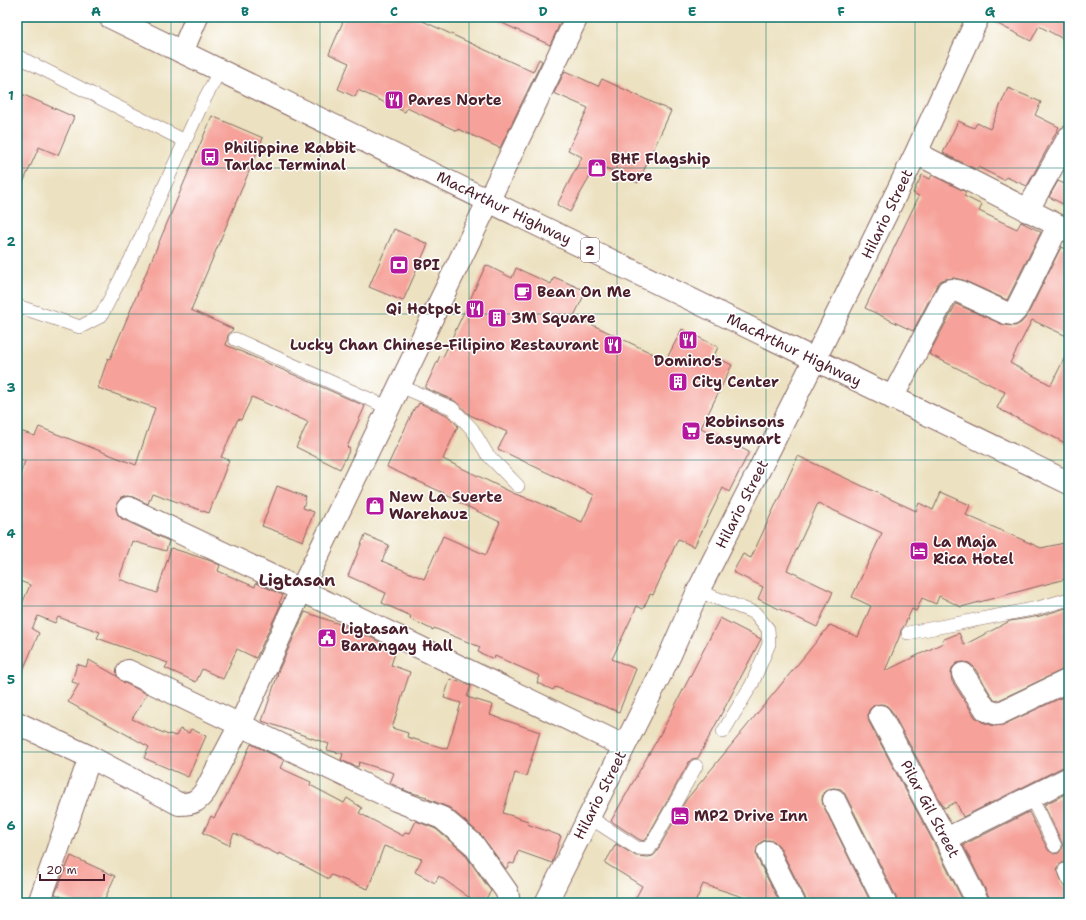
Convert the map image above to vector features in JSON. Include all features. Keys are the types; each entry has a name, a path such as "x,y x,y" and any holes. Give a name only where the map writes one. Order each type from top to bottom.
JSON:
{"main road":[{"name":"MacArthur Highway","path":"110,17 489,200 814,361 1069,483"},
{"path":"182,52 197,17"},
{"path":"17,724 90,757 179,804 191,804 200,799 240,725 301,590 577,17"},
{"name":"Hilario Street","path":"546,903 670,655 698,591 814,361 916,153 978,17"},
{"path":"1027,211 1069,137"},
{"path":"892,398 948,292 952,290 958,291 1006,313 1012,314 1016,310 1063,229 916,153"},
{"path":"128,508 624,746"},
{"path":"128,671 396,800 442,818 473,844 507,892 508,903"},
{"path":"962,674 986,710 998,714 1069,680"},
{"name":"Pilar Gil Street","path":"880,716 946,839 978,903"},
{"path":"39,903 90,757"},
{"path":"946,839 1069,778"},
{"path":"834,800 885,903"},
{"path":"768,852 794,903"}],"lane":[{"path":"17,56 185,141"},
{"path":"17,306 80,327 101,316 133,255 201,106 220,70"},
{"path":"235,339 389,408"},
{"path":"400,386 452,408 472,429 487,454 518,486"},
{"path":"698,591 755,613 768,629 769,644 752,684 723,732"},
{"path":"908,633 1038,608 1069,599"},
{"path":"588,817 637,848 649,849 696,766"},
{"path":"1031,796 1055,846"}],"building":[{"path":"345,17 414,17 533,72 539,59 542,61 500,148 458,129 457,131 407,108 405,112 358,90 355,97 338,89 349,63 329,54"},
{"path":"489,17 563,17 550,45"},
{"path":"990,17 1069,17 1069,42 1039,26 1031,41 990,20"},
{"path":"565,71 598,86 602,79 671,111 638,183 597,164 570,212 557,205 582,157 568,150 588,108 554,93"},
{"path":"1008,88 1041,102 1035,115 1059,127 1027,186 1006,177 1004,180 978,167 977,170 943,153 958,121 974,128 977,123 990,129"},
{"path":"17,92 74,117 58,155 39,147 17,196"},
{"path":"212,116 263,138 191,310 233,329 228,335 226,345 365,406 347,447 350,449 340,469 296,447 308,422 252,397 241,420 238,419 221,457 229,460 209,513 152,493 148,504 133,497 127,496 121,498 117,503 116,509 118,515 122,519 169,541 166,551 132,541 119,579 157,593 171,548 220,565 218,571 255,587 256,583 283,595 279,603 281,604 256,658 237,649 223,679 202,669 196,682 165,668 168,663 97,638 100,632 58,617 55,623 38,616 32,629 39,633 17,684 17,616 30,585 17,580 17,483 25,461 17,458 17,430 35,436 39,427 136,465 155,408 98,388 108,358 110,359"},
{"path":"922,175 930,179 932,175 966,192 964,196 982,205 979,211 1017,229 1021,222 1041,232 1007,300 963,280 954,278 945,279 940,281 937,285 913,331 865,308 919,196 913,193"},
{"path":"1058,181 1069,186 1069,207 1049,197"},
{"name":"BPI","path":"394,229 428,244 403,301 369,287"},
{"path":"1061,247 1069,251 1069,337 1032,320 1010,363 1051,385 1069,349 1069,445 997,408 1005,392 929,354 956,304 1004,325 1015,326 1021,323 1027,316"},
{"path":"486,265 512,278 516,268 551,284 554,277 586,291 574,316 666,360 682,329 718,347 714,356 732,365 701,428 749,452 729,492 723,488 694,547 678,539 653,595 650,594 643,609 637,606 612,659 636,669 619,712 555,687 553,690 537,683 540,676 495,656 494,659 478,652 480,647 434,628 433,630 410,619 411,616 382,603 386,593 348,576 365,535 389,545 382,561 424,579 443,536 486,555 500,522 458,502 459,500 387,467 415,407 417,407 419,403 447,415 458,426 443,459 515,494 533,500 582,522 594,495 498,449 507,432 470,415 455,401 425,388 440,356 443,357"},
{"path":"798,456 916,511 919,503 933,510 941,492 970,505 966,515 1041,548 1069,542 1069,578 961,607 939,596 936,604 922,598 916,611 912,609 901,630 885,671 943,643 942,640 959,633 964,645 1010,621 1040,616 1069,607 1069,668 997,701 994,700 974,667 969,663 957,663 952,668 951,674 952,681 975,717 982,722 994,726 1003,725 1069,694 1069,766 1063,767 963,817 956,802 944,808 891,710 886,705 881,704 874,705 869,710 869,722 935,845 964,903 897,903 896,897 845,794 841,789 834,788 828,789 823,793 823,805 871,903 806,903 805,897 779,846 774,841 768,840 763,841 758,845 756,852 757,858 780,903 761,903 703,884 695,903 633,903 642,886 605,863 616,844 636,856 648,857 653,856 656,853 686,800 830,625 858,637 871,606 852,597 882,533 818,503 787,570 833,592 817,627 758,599 763,587 733,572 743,554 751,558"},
{"path":"277,486 306,497 303,508 314,512 303,541 262,526"},
{"path":"305,612 348,627 396,650 391,665 410,672 392,728 408,733 407,737 447,749 461,703 444,698 450,679 471,686 467,697 493,705 490,715 540,732 526,776 515,773 503,813 528,821 527,824 561,836 552,863 518,851 514,864 510,863 506,869 481,835 450,808 426,798 427,797 409,792 390,783 394,773 359,762 358,767 352,765 341,760 343,754 327,750 329,744 262,721 277,674"},
{"path":"720,618 761,639 698,758 692,759 689,762 645,841 640,840 611,821 662,731"},
{"path":"89,660 117,676 123,682 147,694 132,719 168,735 176,736 180,729 189,733 191,729 206,736 188,777 144,758 149,747 68,702 79,684 72,682 77,664 86,667"},
{"path":"251,744 284,760 280,768 311,782 310,785 344,803 347,798 362,808 359,813 403,836 405,832 410,833 416,821 436,829 464,853 491,891 483,903 477,903 439,876 435,883 415,872 422,859 384,846 368,889 331,875 329,879 280,853 279,855 234,833 229,845 203,833 211,816 214,818 228,793"},
{"path":"1069,792 1069,863 1062,863 1057,869 1062,883 1064,886 1069,888 1069,903 990,903 989,897 963,845 1029,812 1048,850 1054,854 1059,853 1063,847 1062,843 1044,805"},
{"path":"71,856 115,876 103,903 76,903 55,894"}],"place":[{"name":"Pares Norte","path":"394,100"},
{"name":"Philippine Rabbit Tarlac Terminal","path":"210,157"},
{"name":"BHF Flagship Store","path":"597,168"},
{"name":"BPI","path":"399,265"},
{"name":"Bean On Me","path":"523,292"},
{"name":"Qi Hotpot","path":"475,309"},
{"name":"3M Square","path":"497,318"},
{"name":"Domino's","path":"688,340"},
{"name":"Lucky Chan Chinese-Filipino Restaurant","path":"613,345"},
{"name":"City Center","path":"678,382"},
{"name":"Robinsons Easymart","path":"691,431"},
{"name":"New La Suerte Warehauz","path":"375,506"},
{"name":"La Maja Rica Hotel","path":"919,551"},
{"name":"Ligtasan Barangay Hall","path":"327,638"},
{"name":"MP2 Drive Inn","path":"680,816"}],"district":[{"name":"Ligtasan","path":"297,580"}]}
